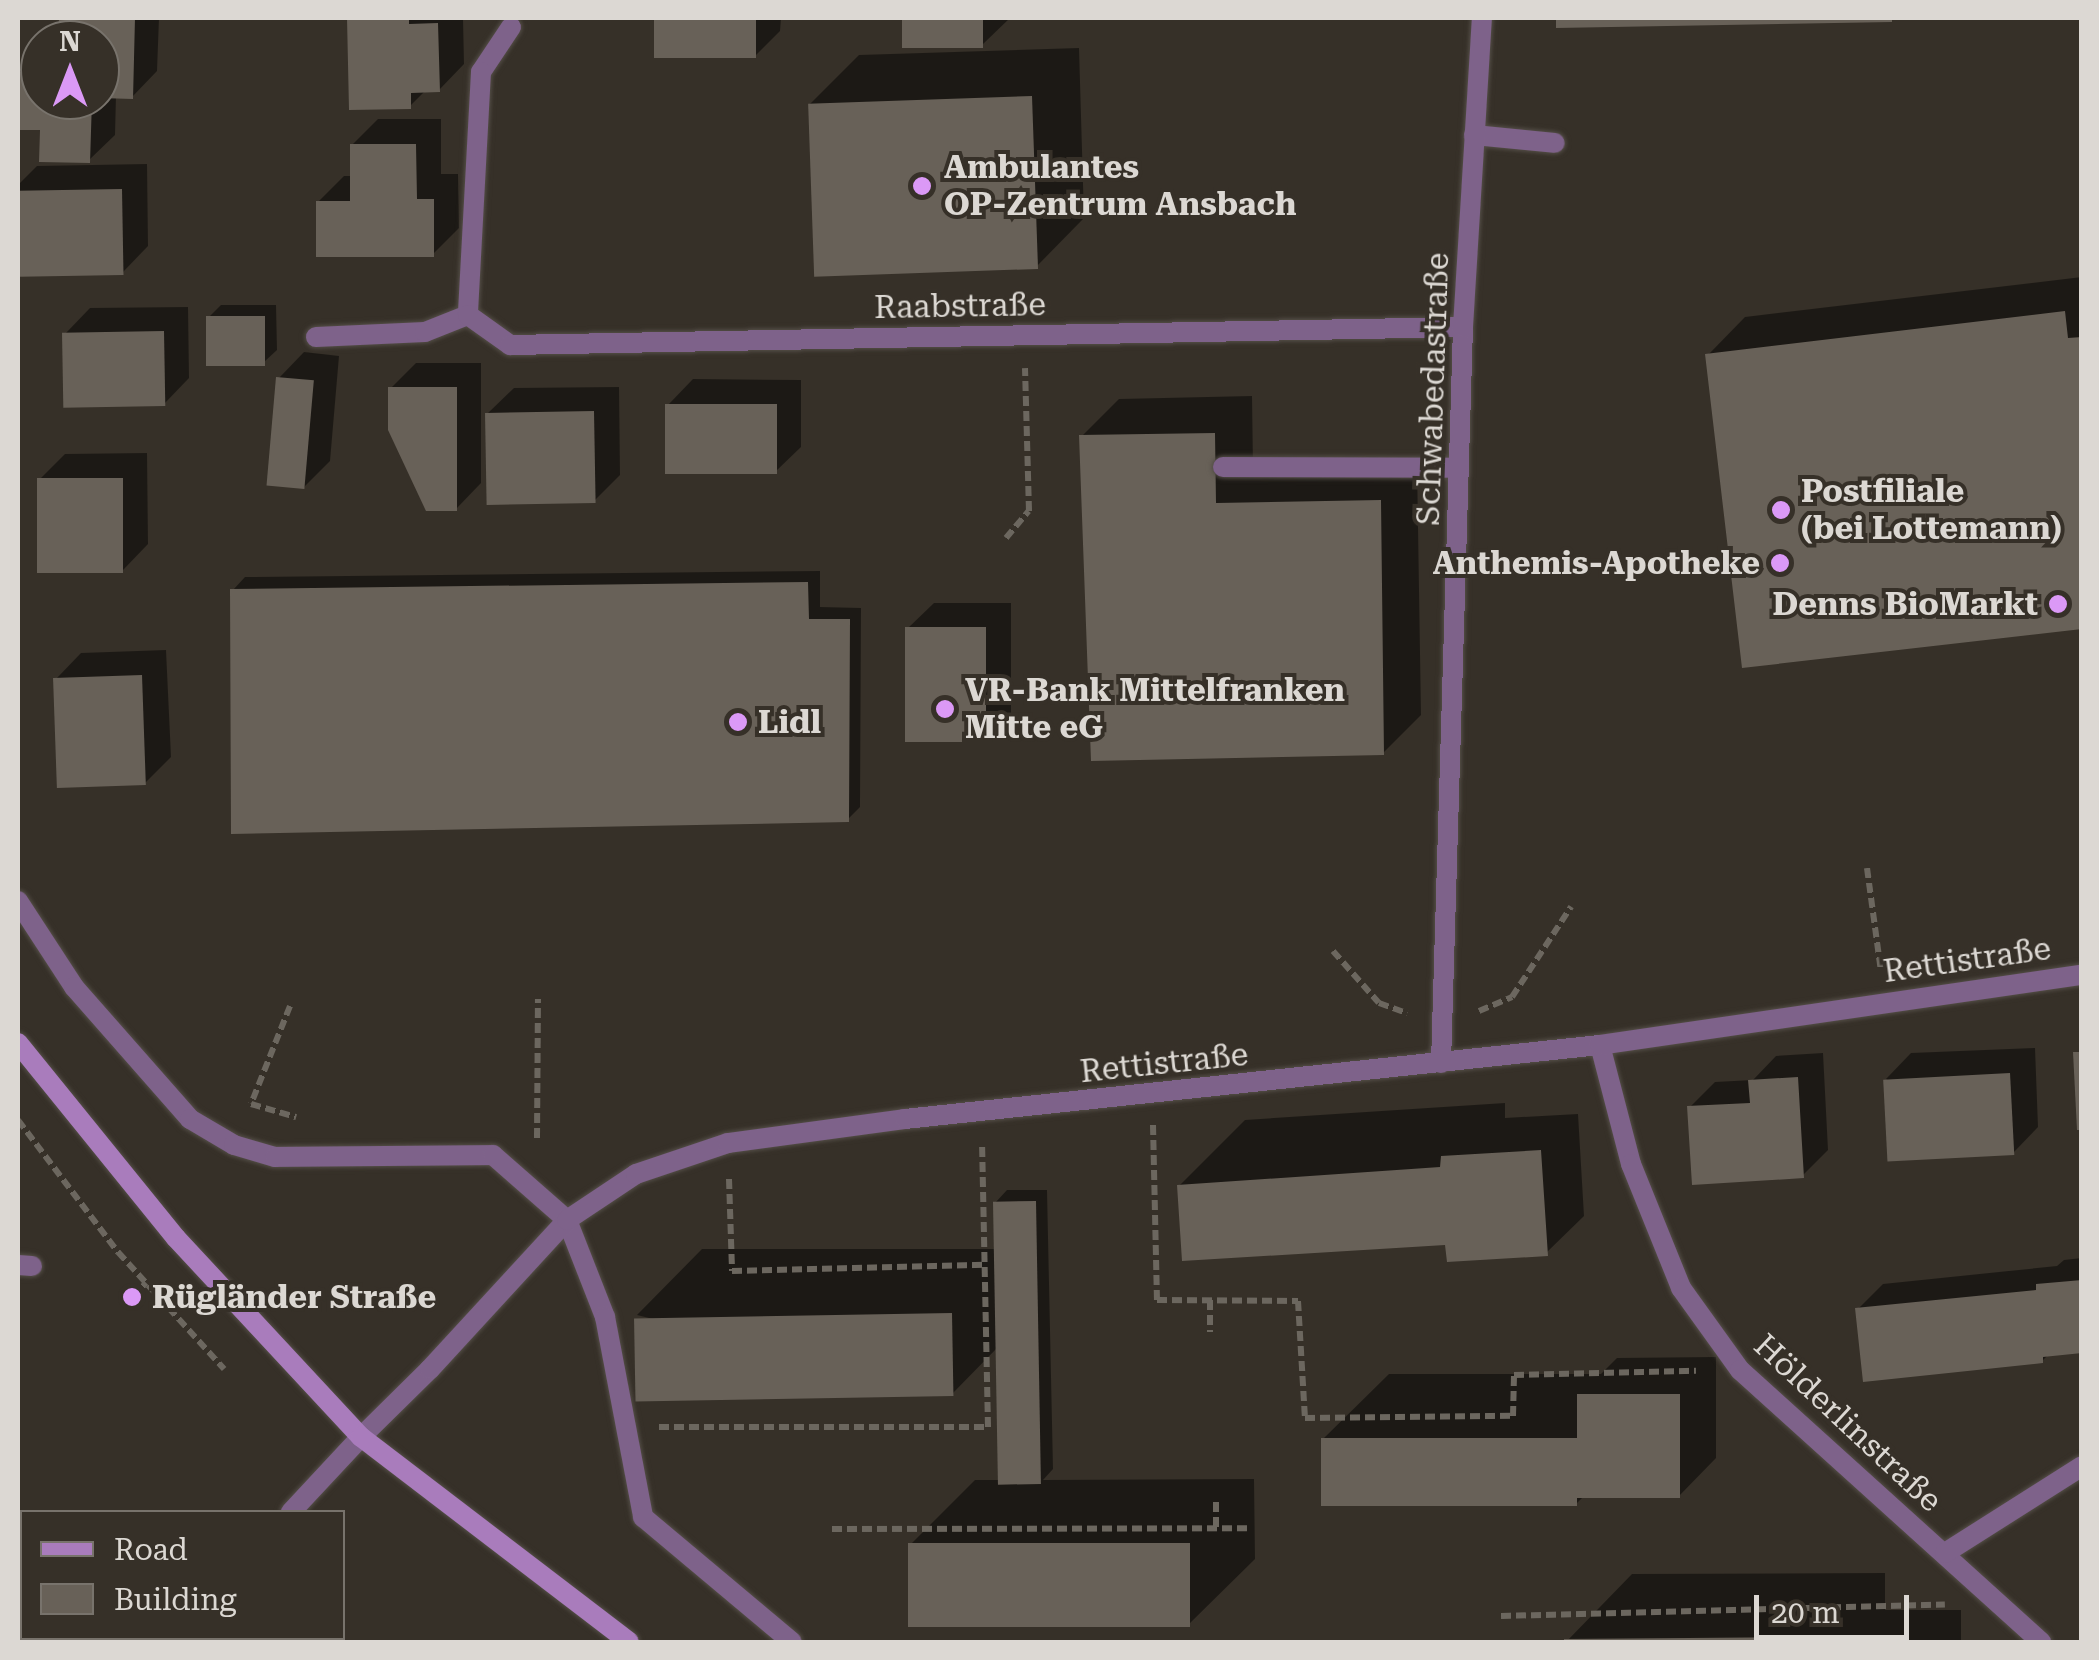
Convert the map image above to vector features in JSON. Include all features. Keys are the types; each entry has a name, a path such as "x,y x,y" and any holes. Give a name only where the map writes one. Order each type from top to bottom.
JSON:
{"main road":[{"path":"18,1042 176,1238 361,1436 628,1642"}],"street":[{"name":"Schwabedastraße","path":"1441,1063 1463,327 1482,18"},
{"path":"316,336 425,332 468,315 481,72 511,27"},
{"path":"1474,135 1556,143"},
{"name":"Raabstraße","path":"468,315 510,345 1463,327"},
{"path":"1222,467 1459,468"},
{"path":"18,900 74,987 190,1119 234,1145 275,1157 493,1155 567,1220 605,1317 622,1427 643,1517 792,1642"},
{"name":"Rettistraße","path":"293,1510 361,1436 430,1370 567,1220 636,1174 728,1143 1600,1045 2082,975"},
{"name":"Hölderlinstraße","path":"1600,1045 1631,1164 1681,1288 1740,1370 2041,1642"},
{"path":"1944,1552 2082,1466"}],"path":[{"path":"1006,538 1029,511 1024,335"},
{"path":"1867,868 1885,1001"},
{"path":"1333,950 1379,1003 1442,1026 1512,997 1571,907"},
{"path":"536,1138 538,999"},
{"path":"251,1104 290,1006"},
{"path":"1152,1094 1157,1300 1298,1300 1305,1418 1513,1416 1514,1376 1740,1370"},
{"path":"622,1427 988,1427 981,1112"},
{"path":"18,1120 146,1284 224,1368"},
{"path":"728,1143 732,1272 985,1265"},
{"path":"132,1297 146,1284"},
{"path":"1210,1300 1210,1332"},
{"path":"1216,1502 1216,1528"},
{"path":"832,1530 1247,1528"},
{"path":"1502,1616 2000,1602"}],"building":[{"path":"135,18 133,99 120,99 120,20 59,20"},
{"path":"347,18 409,18 409,24 438,23 440,92 411,93 411,109 349,110"},
{"path":"654,18 756,18 756,58 654,58"},
{"path":"902,18 983,18 983,48 902,48"},
{"path":"1556,18 1892,18 1892,22 1556,28"},
{"path":"20,72 20,120 91,120 90,163 39,162 40,130 18,130"},
{"name":"Ambulantes OP-Zentrum Ansbach","path":"1032,96 1038,269 814,277 808,104"},
{"path":"350,144 416,144 417,199 434,199 434,257 316,257 316,201 350,201"},
{"path":"122,189 124,275 20,277 18,191"},
{"path":"2065,311 2068,338 2082,337 2082,629 1742,668 1705,354"},
{"path":"206,316 265,316 265,366 206,366"},
{"path":"164,331 165,406 63,408 62,333"},
{"path":"276,377 314,380 304,489 267,486"},
{"path":"388,387 457,387 457,511 426,511 388,430"},
{"path":"665,404 777,404 777,474 665,474"},
{"path":"594,411 596,503 487,505 485,413"},
{"path":"1215,433 1216,503 1381,500 1384,755 1091,761 1079,435"},
{"path":"37,478 123,478 123,573 37,573"},
{"path":"808,582 809,619 850,619 849,822 231,834 230,589"},
{"path":"905,627 986,627 986,742 905,742"},
{"path":"142,675 146,785 57,788 53,678"},
{"path":"2073,1052 2082,1052 2082,1130 2077,1130"},
{"path":"2010,1073 2014,1155 1887,1162 1883,1080"},
{"path":"1798,1077 1804,1178 1692,1185 1687,1106 1750,1103 1748,1080"},
{"path":"1541,1150 1548,1256 1447,1262 1445,1245 1182,1261 1177,1185 1440,1167 1441,1156"},
{"path":"1036,1201 1041,1484 998,1485 993,1202"},
{"path":"2082,1280 2082,1353 2043,1357 2043,1363 1863,1382 1855,1308 2036,1290 2036,1284"},
{"path":"952,1313 953,1396 635,1402 634,1319"},
{"path":"1577,1394 1680,1394 1680,1498 1577,1498 1577,1506 1321,1506 1321,1438 1577,1438"},
{"path":"908,1543 1190,1543 1190,1627 908,1627"},
{"path":"1821,1637 1821,1642 1564,1642 1564,1639"}],"place":[{"name":"Ambulantes OP-Zentrum Ansbach","path":"922,186"},
{"name":"Postfiliale (bei Lottemann)","path":"1781,510"},
{"name":"Anthemis-Apotheke","path":"1780,563"},
{"name":"Denns BioMarkt","path":"2058,604"},
{"name":"VR-Bank Mittelfranken Mitte eG","path":"945,709"},
{"name":"Lidl","path":"738,722"},
{"name":"Rügländer Straße","path":"132,1297"}]}
